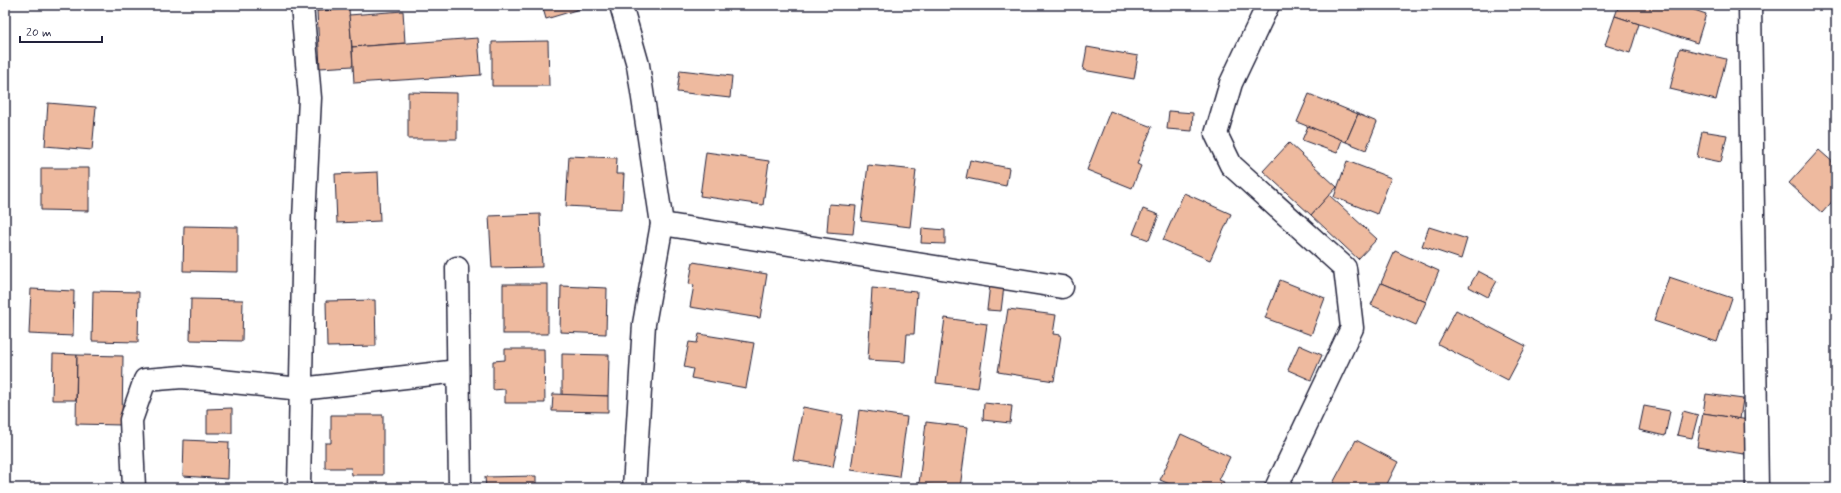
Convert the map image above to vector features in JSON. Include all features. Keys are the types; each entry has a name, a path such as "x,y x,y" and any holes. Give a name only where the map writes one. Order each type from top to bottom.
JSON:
{"street":[{"path":"299,488 304,219 310,98 302,5"},
{"path":"621,5 638,65 662,224 644,324 634,488"},
{"path":"1268,5 1231,84 1216,134 1231,165 1345,268 1352,328 1276,488"},
{"path":"1750,5 1756,488"},
{"path":"662,224 1062,287"},
{"path":"457,268 460,488"},
{"path":"134,488 131,420 145,380 182,377 301,390 458,371"}],"building":[{"path":"316,5 358,5 358,8 317,11"},
{"path":"542,5 586,5 586,7 546,19"},
{"path":"1619,5 1680,5 1706,14 1697,43 1615,16"},
{"path":"349,9 353,66 320,68 317,11"},
{"path":"403,11 405,43 352,47 349,15"},
{"path":"1615,16 1639,24 1630,53 1605,45"},
{"path":"478,38 481,75 354,83 352,47"},
{"path":"548,41 549,86 492,86 492,42"},
{"path":"1087,47 1138,56 1134,79 1083,70"},
{"path":"1680,48 1726,59 1716,100 1670,89"},
{"path":"680,70 732,76 730,98 677,92"},
{"path":"408,92 457,93 457,139 408,139"},
{"path":"1309,94 1358,114 1346,142 1297,122"},
{"path":"48,103 96,107 92,150 45,146"},
{"path":"1110,111 1152,127 1137,164 1141,166 1132,188 1087,170"},
{"path":"1169,111 1193,113 1192,131 1167,129"},
{"path":"1358,114 1377,122 1366,150 1346,142"},
{"path":"1308,126 1342,140 1337,153 1302,140"},
{"path":"1702,131 1727,135 1721,162 1697,157"},
{"path":"1289,143 1337,187 1311,215 1263,171"},
{"path":"1819,150 1836,165 1836,197 1822,213 1789,183"},
{"path":"706,152 769,161 763,205 700,196"},
{"path":"569,156 617,158 616,174 624,174 622,209 566,206"},
{"path":"970,160 1009,168 1006,186 966,178"},
{"path":"1347,161 1391,178 1377,214 1334,197"},
{"path":"868,165 916,170 910,227 861,221"},
{"path":"41,168 89,168 89,211 41,210"},
{"path":"378,172 380,221 337,223 335,174"},
{"path":"1184,193 1231,214 1210,260 1163,240"},
{"path":"1329,195 1377,239 1358,259 1311,215"},
{"path":"829,204 856,206 853,234 827,232"},
{"path":"1143,209 1159,215 1149,240 1133,234"},
{"path":"540,214 542,267 492,268 489,216"},
{"path":"184,226 238,227 238,272 183,271"},
{"path":"1429,227 1467,239 1461,259 1422,246"},
{"path":"922,228 945,230 945,244 921,243"},
{"path":"1395,251 1439,271 1426,302 1381,283"},
{"path":"693,262 767,274 760,318 690,307 694,285 689,284"},
{"path":"1478,271 1497,281 1488,297 1469,287"},
{"path":"1669,277 1732,298 1717,342 1654,321"},
{"path":"1280,280 1325,298 1311,335 1265,318"},
{"path":"1381,283 1426,302 1416,325 1371,305"},
{"path":"503,284 548,284 548,334 503,334"},
{"path":"990,284 1004,286 1001,311 987,310"},
{"path":"561,286 607,288 606,334 560,332"},
{"path":"872,288 917,292 914,334 907,334 905,362 868,360"},
{"path":"31,289 74,291 73,336 29,334"},
{"path":"93,291 139,292 138,342 92,341"},
{"path":"191,299 243,300 242,341 190,340"},
{"path":"375,300 376,346 327,347 326,301"},
{"path":"1008,309 1056,315 1053,334 1061,335 1054,381 998,372"},
{"path":"1456,310 1526,346 1508,380 1438,344"},
{"path":"945,318 987,324 978,388 936,383"},
{"path":"699,334 754,343 746,388 691,378 693,369 684,367 689,342 697,343"},
{"path":"1299,345 1322,355 1311,380 1288,370"},
{"path":"505,349 544,349 545,403 505,403 505,389 493,390 493,361 505,360"},
{"path":"53,354 77,355 76,400 52,400"},
{"path":"562,354 609,355 608,396 562,395"},
{"path":"77,355 123,356 122,425 76,424"},
{"path":"553,394 608,396 608,412 552,411"},
{"path":"1706,394 1743,399 1740,419 1703,413"},
{"path":"984,403 1012,406 1010,423 983,420"},
{"path":"1644,406 1670,411 1665,436 1639,430"},
{"path":"803,407 843,415 833,467 793,460"},
{"path":"232,408 232,433 207,433 207,409"},
{"path":"859,410 907,417 899,477 851,470"},
{"path":"1683,411 1698,415 1692,438 1677,435"},
{"path":"1703,413 1749,420 1744,454 1697,447"},
{"path":"331,415 383,415 383,475 352,475 351,468 325,468 325,443 331,443"},
{"path":"926,422 968,427 960,488 919,484"},
{"path":"1181,434 1230,457 1219,480 1224,482 1221,488 1179,488 1160,480"},
{"path":"184,440 229,442 228,479 183,476"},
{"path":"1356,440 1398,462 1385,488 1343,488 1333,483"},
{"path":"536,476 536,488 486,488 485,477"},
{"path":"1710,483 1745,488 1709,488"}]}
